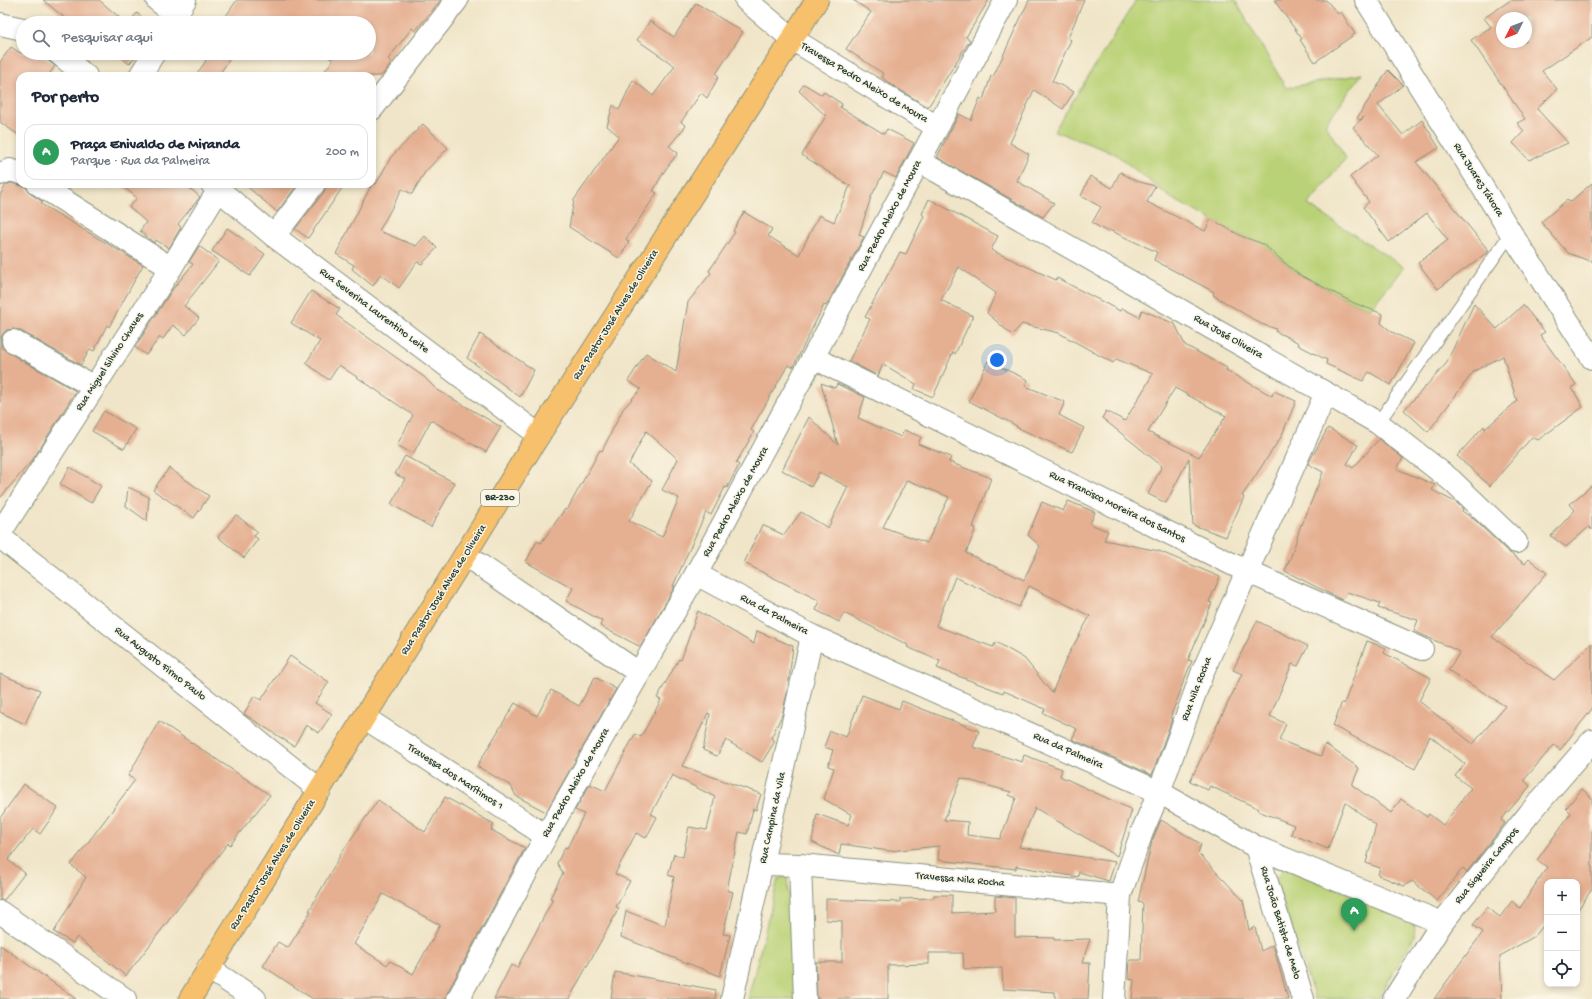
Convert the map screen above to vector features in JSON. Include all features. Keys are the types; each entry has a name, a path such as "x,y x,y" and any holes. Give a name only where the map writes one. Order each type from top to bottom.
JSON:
{"main road":[{"name":"Rua Pastor José Alves de Oliveira","path":"190,999 539,435 817,0"}],"street":[{"path":"157,0 177,13"},
{"path":"376,104 458,0"},
{"name":"Travessa Pedro Aleixo de Moura","path":"746,0 792,39 937,127"},
{"name":"Rua Pedro Aleixo de Moura","path":"458,999 546,836 696,574 1006,0"},
{"name":"Rua Juarez Távora","path":"1366,0 1511,232 1592,357"},
{"path":"0,24 16,27"},
{"path":"66,60 81,72"},
{"path":"142,72 150,60"},
{"name":"Rua José Oliveira","path":"920,160 1378,423 1451,480 1516,542"},
{"path":"0,174 10,170 16,172"},
{"path":"44,188 170,268"},
{"name":"Rua Miguel Silvino Chaves","path":"0,533 170,268 214,188"},
{"name":"Rua Severina Laurentino Leite","path":"216,188 274,236 539,435"},
{"path":"274,236 311,188"},
{"path":"13,341 94,387"},
{"name":"Rua Francisco Moreira dos Santos","path":"814,358 1246,570 1422,649"},
{"name":"Rua Nila Rocha","path":"1114,999 1120,895 1142,832 1159,792 1203,671 1246,570 1326,392"},
{"name":"Rua Augusto Firmo Paulo","path":"0,537 320,790"},
{"path":"465,555 639,673"},
{"name":"Rua da Palmeira","path":"696,574 812,636 1159,792 1256,847 1442,923"},
{"name":"Rua Campina da Vila","path":"732,999 764,864 812,636"},
{"name":"Travessa dos Marítimos 1","path":"365,718 546,836"},
{"name":"Rua Siqueira Campos","path":"1394,999 1442,923 1529,814 1592,741"},
{"name":"Rua João Batista de Melo","path":"1256,847 1303,999"},
{"name":"Travessa Nila Rocha","path":"764,864 800,865 1120,895"},
{"path":"800,865 805,999"},
{"path":"0,912 124,999"},
{"path":"208,968 256,999"}],"lane":[{"path":"1378,423 1511,232"}],"green space":[{"path":"1136,0 1235,0 1286,88 1362,74 1325,124 1346,158 1308,205 1404,267 1370,309 1354,303 1298,274 1268,248 1241,236 1171,198 1114,153 1054,131"},
{"path":"1286,866 1410,920 1415,926 1414,937 1378,999 1315,999 1275,879"},
{"path":"787,876 797,999 748,999 778,879"}],"building":[{"path":"43,0 99,0 118,16 62,16"},
{"path":"237,0 441,0 415,31 412,28 388,59 392,63 381,76 376,76 376,72 324,72 333,60 376,60 376,16 226,16"},
{"path":"853,0 989,0 966,37 970,40 928,107 890,84 882,77 884,74 846,49 871,12"},
{"path":"1029,0 1084,0 1068,38 1071,40 1052,81 1074,92 1063,109 1034,90 1010,143 1029,154 1017,181 1054,203 1043,217 938,158 938,155 959,114 971,120 980,98 983,100 991,76 993,77"},
{"path":"1274,0 1326,0 1338,14 1341,12 1355,34 1315,62 1300,40 1302,39"},
{"path":"1511,0 1592,0 1592,37 1542,71 1557,89 1537,109 1568,143 1529,160 1513,143 1524,131 1517,123 1525,119 1471,40 1491,27 1484,18"},
{"path":"696,3 743,32 716,74 719,76 707,98 701,93 681,122 686,126 669,146 678,153 665,170 653,191 657,193 626,239 629,242 619,258 569,227 574,200 619,136 607,126 613,105 619,110 633,80 653,96 675,66 637,40 650,21 674,37"},
{"path":"11,47 16,50 16,60 48,60 55,66 51,72 16,72 16,133 0,122 0,62"},
{"path":"124,60 133,60 129,64"},
{"path":"205,60 229,60 221,72 198,72 206,61"},
{"path":"1388,70 1403,85 1378,105 1403,135 1422,120 1439,148 1416,162 1489,251 1438,289 1418,263 1448,240 1427,213 1389,242 1363,207 1369,202 1350,177 1378,155 1353,127 1364,117 1360,120 1357,118"},
{"path":"804,84 822,95 824,92 842,104 840,107 884,134 887,129 914,143 896,178 884,172 871,197 859,235 864,237 826,306 824,305 793,367 788,365 751,430 754,432 736,463 739,465 727,488 725,487 711,515 706,512 673,586 675,586 641,646 639,646 600,626 602,621 566,601 573,588 526,562 537,541 541,543 565,509 567,510 600,450 602,451 623,409 641,389 628,381 646,353 676,372 688,302 711,273 709,271 735,232 733,231 744,212 772,229 768,236 799,255 819,215 834,222 850,186 802,155 826,116 799,91","holes":["646,431 678,459 662,490 679,498 662,537 629,521 652,481 629,464"]},
{"path":"423,124 448,148 425,172 412,194 402,189 379,231 416,246 425,236 437,248 422,264 417,262 399,288 381,274 373,286 352,269 354,265 336,254 370,188 376,188 376,184 391,157"},
{"path":"1120,172 1136,181 1155,186 1147,202 1205,231 1211,219 1241,236 1263,244 1298,274 1354,303 1383,314 1381,323 1392,332 1414,343 1391,385 1369,372 1363,381 1326,364 1327,360 1298,345 1299,343 1275,331 1276,329 1261,324 1213,295 1214,292 1154,260 1157,252 1109,230 1108,232 1092,223 1101,207 1081,196 1090,176 1112,188"},
{"path":"11,183 16,184 16,188 27,188 31,194 43,202 41,204 143,265 109,327 107,325 94,351 90,349 81,365 19,330 6,330 2,335 2,348 7,352 76,391 34,458 0,498 0,195 6,185"},
{"path":"1592,183 1592,262 1568,253 1541,222 1567,200 1570,202"},
{"path":"125,188 190,188 200,197 178,224 181,227 169,248 156,240 154,243 140,231 146,222 129,207 137,198"},
{"path":"249,188 295,188 277,212"},
{"path":"325,188 342,188 308,238 295,229 324,192"},
{"path":"929,199 998,236 991,250 1056,280 1057,278 1120,311 1122,308 1139,317 1142,310 1175,324 1185,345 1227,368 1226,370 1272,396 1274,391 1296,401 1281,437 1242,496 1244,497 1226,537 1193,525 1189,458 1166,503 1148,494 1162,466 1102,418 1106,411 1125,421 1153,374 1116,359 1113,363 1059,333 1022,324 1012,335 987,313 996,293 959,267 941,300 973,316 955,354 953,352 933,397 914,389 916,384 883,364 878,376 849,361 870,319 865,317 900,252 906,254 924,216 922,214","holes":["1175,388 1226,416 1199,457 1148,432"]},
{"path":"227,228 265,254 250,276 212,251"},
{"path":"199,246 219,261 184,306 199,318 186,335 173,325 163,339 160,337 146,355 135,347 172,290 193,264 189,262"},
{"path":"311,291 340,309 336,315 424,377 436,389 501,427 486,452 431,420 413,454 397,445 413,415 339,365 329,380 306,363 320,341 291,323"},
{"path":"1474,304 1497,329 1523,305 1545,332 1540,335 1576,384 1572,388 1583,407 1538,440 1532,437 1490,486 1457,456 1484,426 1485,429 1517,401 1503,356 1474,371 1428,432 1404,410 1446,364"},
{"path":"480,334 534,370 520,397 467,358"},
{"path":"988,361 1028,380 1025,386 1065,402 1059,415 1084,428 1072,452 1016,427 1017,426 969,401"},
{"path":"821,383 835,388 837,384 865,397 858,418 901,437 904,430 921,437 918,444 951,457 949,462 991,478 973,527 976,528 966,553 1024,580 1040,546 1028,535 1042,502 1063,511 1068,501 1095,512 1090,524 1108,531 1104,540 1159,551 1220,577 1209,602 1212,603 1188,660 1192,661 1170,718 1172,719 1152,775 1072,739 1077,729 1043,713 1045,709 1004,691 1003,693 937,668 940,661 907,647 908,645 844,613 839,622 816,610 820,601 744,563 762,525 784,535 801,512 828,528 848,487 819,472 811,487 782,470 809,417 838,445","holes":["907,480 949,497 927,543 883,527","955,577 1019,607 1029,586 1090,616 1067,657 1052,693 1025,659 996,642 993,647 936,626"]},
{"path":"104,411 136,429 124,449 92,431"},
{"path":"1328,428 1358,445 1347,464 1353,468 1379,439 1403,458 1397,469 1435,485 1432,490 1457,503 1463,509 1462,511 1476,521 1507,551 1525,564 1529,559 1547,573 1492,637 1554,680 1592,643 1592,709 1560,750 1554,745 1524,780 1530,786 1501,820 1505,823 1467,872 1463,868 1437,901 1412,881 1404,886 1378,875 1380,868 1366,863 1376,825 1345,802 1328,849 1291,834 1294,825 1258,811 1259,809 1210,786 1208,790 1190,781 1242,674 1233,670 1257,621 1308,646 1298,666 1292,664 1270,716 1286,724 1279,740 1321,756 1325,744 1359,768 1352,785 1391,813 1401,799 1427,817 1429,814 1443,825 1471,788 1455,776 1465,764 1430,736 1415,769 1333,726 1342,702 1344,704 1367,641 1386,648 1384,653 1431,678 1419,701 1473,744 1505,706 1448,670 1460,652 1414,631 1418,620 1378,608 1380,603 1347,592 1342,600 1285,571 1301,524 1302,525 1323,472 1308,464"},
{"path":"405,456 455,483 431,527 391,504 405,479 395,474"},
{"path":"70,467 101,486 91,503 60,484"},
{"path":"169,468 209,496 194,518 153,490"},
{"path":"1592,485 1592,530 1589,527 1566,547 1551,536 1575,510 1570,504"},
{"path":"128,487 149,497 147,521 126,506"},
{"path":"236,515 258,532 254,536 258,539 244,558 218,537"},
{"path":"698,611 754,644 757,631 793,646 788,689 782,715 771,738 775,741 762,762 726,740 717,756 703,750 710,714 708,713 682,766 761,794 756,810 753,809 747,834 739,832 727,890 733,892 723,934 730,935 720,976 621,937 626,911 665,926 674,877 668,875 674,854 683,857 689,827 707,830 715,797 672,775 651,814 657,817 646,838 636,833 615,874 630,881 616,907 619,908 569,999 494,999 511,965 517,968 553,899 550,898 563,873 557,863 565,847 567,848 584,814 575,810 590,784 605,791 635,734 641,737 661,700 657,698 679,659 681,660"},
{"path":"290,656 329,682 315,703 332,714 319,733 306,725 294,746 244,714 254,696 261,700"},
{"path":"0,674 40,690 25,724 0,712"},
{"path":"595,677 616,689 546,812 516,796 511,786 477,766 515,703 537,716 551,690 579,706"},
{"path":"862,695 899,709 902,701 979,731 973,747 1022,762 1024,755 1062,769 1060,776 1132,810 1117,856 1035,808 1019,847 1115,862 1109,881 1079,872 1078,877 1016,866 1016,869 938,860 939,846 889,851 841,844 839,855 812,842 817,814 848,825 852,815 824,799 834,768 828,766 833,750 824,747 830,731 846,737","holes":["961,778 1011,792 1009,795 1016,798 1000,839 967,835 968,822 944,820"]},
{"path":"159,721 270,795 230,845 228,843 126,976 77,937 73,943 54,932 86,877 71,865 135,780 128,776"},
{"path":"24,784 58,808 40,834 33,829 8,860 25,873 4,900 0,900 0,818"},
{"path":"1582,789 1592,798 1592,889 1580,907 1580,879 1544,879 1544,925 1535,936 1500,956 1502,999 1434,999 1483,932 1473,925 1487,907 1500,917 1512,901 1520,908 1547,867 1537,860 1571,813 1566,808"},
{"path":"445,797 494,824 491,830 525,848 447,993 446,999 313,999 263,966 278,942 288,948 311,911 309,911 342,852 378,800 425,832","holes":["383,894 440,925 413,974 390,961 387,965 354,944"]},
{"path":"1161,820 1201,844 1198,853 1243,900 1249,930 1255,927 1261,951 1273,945 1288,999 1132,999 1134,980 1129,979 1130,960 1141,960 1143,903 1138,902 1152,841"},
{"path":"934,895 952,895 952,913 995,911 995,896 1015,898 1015,937 1054,938 1054,940 1090,939 1082,963 1090,963 1088,999 1055,999 1055,992 1003,989 1002,968 964,969 963,953 929,953 929,964 888,965 888,999 817,999 816,962 842,962 842,921 826,920 826,899 900,902 900,899 934,898"},
{"path":"0,945 76,999 0,999"},
{"path":"615,972 716,990 715,999 611,999"}],"place":[{"name":"Praça Enivaldo de Miranda","path":"1354,931"}]}
